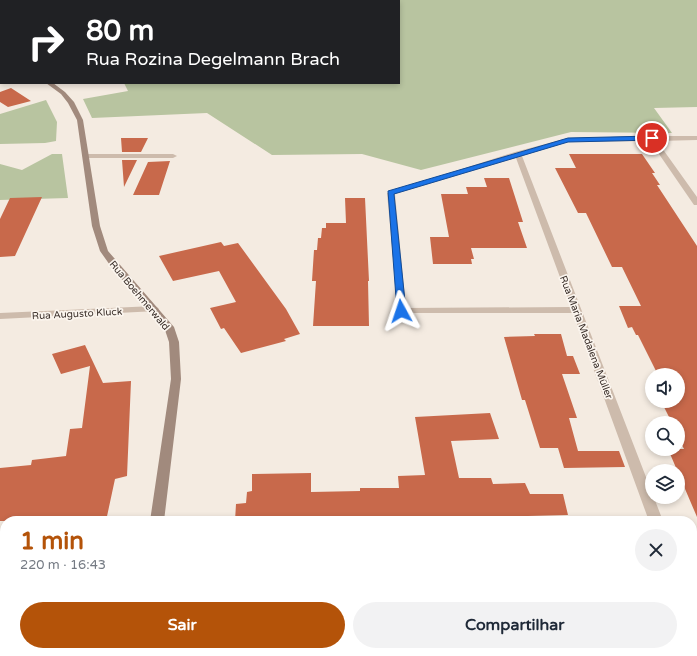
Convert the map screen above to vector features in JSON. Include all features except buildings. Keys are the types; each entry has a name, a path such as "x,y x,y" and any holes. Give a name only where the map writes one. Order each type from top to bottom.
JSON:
{"main road":[{"name":"Rua Boehmerwald","path":"50,84 63,93 76,111 86,156 96,226 104,251 115,266 170,329 174,342 176,356 176,379 158,516"}],"street":[{"path":"0,0 24,0"},
{"path":"652,138 697,203"},
{"path":"577,310 401,311 391,193 568,140 697,138"},
{"name":"Rua Maria Madalena Müller","path":"518,154 654,516"},
{"path":"86,156 173,156"},
{"name":"Rua Augusto Kluck","path":"0,316 154,309"}],"green space":[{"path":"400,0 697,0 697,107 654,108 672,133 571,132 421,170 362,154 272,155 207,113 92,118 83,99 128,91 124,84 400,84"},
{"path":"46,100 57,122 56,141 45,143 0,144 0,114"},
{"path":"52,154 62,154 68,198 0,200 0,164 22,170"}],"route":[{"path":"401,311 391,193 568,140 652,138"}]}
